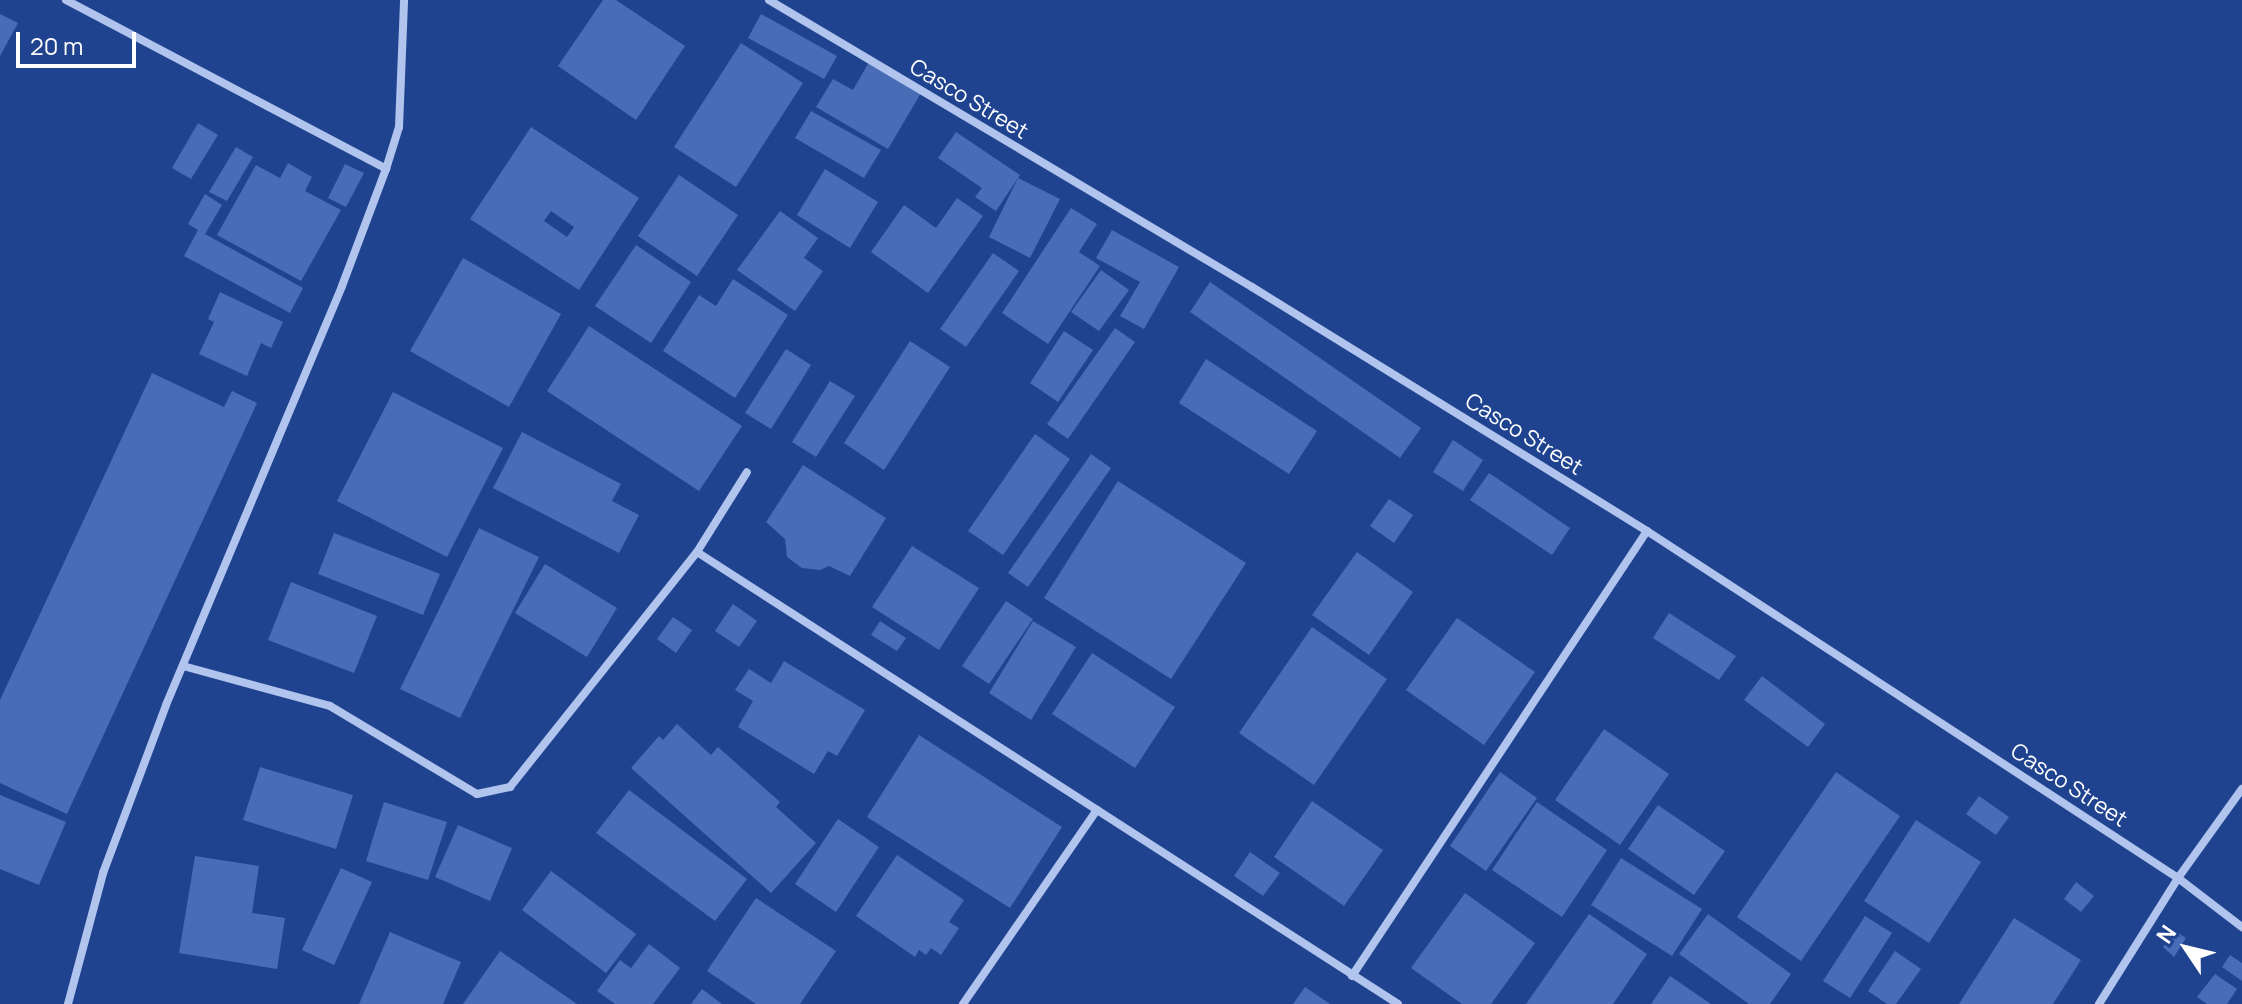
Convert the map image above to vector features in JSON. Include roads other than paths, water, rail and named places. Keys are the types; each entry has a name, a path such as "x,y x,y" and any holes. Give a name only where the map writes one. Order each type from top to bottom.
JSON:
{"street":[{"path":"66,0 386,169"},
{"path":"68,1004 103,873 183,666 342,286 386,169 399,127 404,0"},
{"name":"Casco Street","path":"769,0 1252,287 1647,531 2178,878 2242,927"},
{"path":"183,666 330,706 477,794 510,787 697,552 747,472"},
{"path":"1352,976 1647,531"},
{"path":"697,552 1398,1004"},
{"path":"2099,1004 2178,878 2242,789"},
{"path":"963,1004 1097,810"}]}
